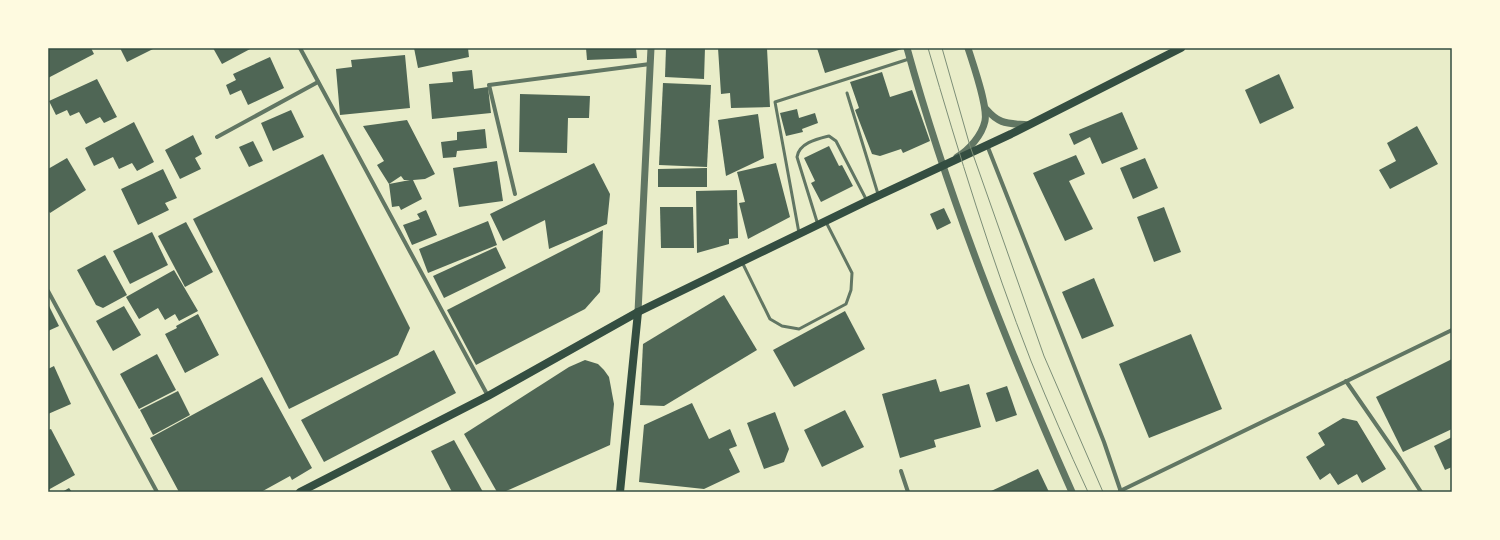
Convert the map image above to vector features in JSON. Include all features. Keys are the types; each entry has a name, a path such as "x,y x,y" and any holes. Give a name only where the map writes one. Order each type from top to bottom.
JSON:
{"main road":[{"path":"300,492 488,396 638,312 867,201 987,145 1181,48"},
{"path":"620,492 638,312"}],"street":[{"path":"300,48 488,396"},
{"path":"638,312 651,48"},
{"path":"907,48 943,165 997,314 1030,398 1072,492"},
{"path":"943,165 970,146 980,134 985,121 986,109 968,48"},
{"path":"515,194 489,84 650,64"},
{"path":"217,138 318,82"},
{"path":"986,109 994,118 1003,123 1028,125"},
{"path":"987,145 1104,442 1120,492 1452,330"},
{"path":"48,291 157,492"},
{"path":"1346,381 1421,492"},
{"path":"901,471 908,492"}],"lane":[{"path":"800,234 775,102 910,59"},
{"path":"847,93 879,196"},
{"path":"742,262 770,319 782,326 799,329 846,304 851,290 852,273 822,224 797,157 798,151 804,146 829,136 836,141 867,201"}],"building":[{"path":"48,48 91,48 94,54 48,78"},
{"path":"120,48 155,48 127,62"},
{"path":"213,48 252,48 222,64"},
{"path":"414,48 468,48 469,57 418,68"},
{"path":"586,48 636,48 637,58 587,60"},
{"path":"666,48 705,48 704,79 665,77"},
{"path":"718,48 767,48 770,107 731,108 730,93 721,94"},
{"path":"817,48 901,48 902,49 825,73"},
{"path":"405,55 410,108 340,115 336,69 352,67 351,60"},
{"path":"270,57 284,88 248,105 241,90 230,95 226,85 236,80 233,74"},
{"path":"472,70 474,89 488,87 491,113 432,119 429,84 453,82 452,72"},
{"path":"882,72 890,97 912,90 930,141 903,153 901,149 880,156 872,154 855,110 859,108 850,82"},
{"path":"1279,74 1294,108 1260,124 1245,90"},
{"path":"97,79 117,117 104,123 100,117 86,124 79,112 70,116 67,110 56,115 49,101"},
{"path":"663,83 711,85 707,167 659,165"},
{"path":"520,94 590,96 589,118 568,118 567,153 519,152"},
{"path":"797,109 799,118 815,113 818,123 802,129 803,132 786,136 780,113"},
{"path":"291,110 304,137 273,151 261,123"},
{"path":"1122,112 1138,149 1102,164 1090,137 1074,145 1069,134"},
{"path":"758,114 764,158 726,176 718,120"},
{"path":"407,120 435,174 425,179 413,180 422,199 401,210 399,206 392,207 389,184 377,165 384,161 363,126","holes":["401,176 404,180 410,180 389,184"]},
{"path":"134,122 154,162 137,171 132,163 119,169 113,157 94,166 85,148"},
{"path":"1417,126 1438,164 1390,189 1379,170 1396,161 1387,143"},
{"path":"485,129 487,148 457,151 456,157 443,158 441,142 457,140 457,132"},
{"path":"193,135 202,154 195,158 201,169 180,179 165,150"},
{"path":"253,141 263,161 249,167 239,147"},
{"path":"829,146 839,166 842,165 853,186 821,202 811,183 815,181 804,158"},
{"path":"323,154 410,328 398,355 289,409 193,219"},
{"path":"1076,155 1085,174 1069,181 1093,229 1065,241 1033,173"},
{"path":"67,158 86,190 50,213 48,210 48,169"},
{"path":"1145,158 1158,188 1133,199 1120,168"},
{"path":"497,161 503,201 459,207 453,168"},
{"path":"594,163 610,194 607,224 549,249 545,220 503,241 490,214"},
{"path":"776,163 790,217 748,239 739,203 745,202 737,172"},
{"path":"707,168 707,187 658,187 658,169"},
{"path":"163,169 177,198 165,203 169,210 138,225 121,189"},
{"path":"737,190 738,238 729,239 729,244 697,253 696,191"},
{"path":"660,207 693,207 694,248 661,248"},
{"path":"1164,207 1181,252 1154,262 1137,217"},
{"path":"944,208 951,223 937,230 930,214"},
{"path":"426,210 437,235 412,245 403,225 420,219 417,214"},
{"path":"488,221 497,245 428,273 419,249"},
{"path":"186,222 213,272 185,287 158,236"},
{"path":"603,230 600,292 585,309 476,365 447,310"},
{"path":"152,232 168,265 130,284 113,251"},
{"path":"496,247 506,268 444,298 433,276"},
{"path":"105,255 127,295 103,308 96,305 77,270"},
{"path":"174,270 198,311 179,321 175,314 165,320 158,308 139,319 126,297"},
{"path":"1094,278 1114,326 1082,339 1062,292"},
{"path":"724,295 757,350 664,406 640,405 643,344"},
{"path":"48,304 59,326 48,331"},
{"path":"124,306 141,335 113,351 96,321"},
{"path":"845,311 865,349 794,387 773,350"},
{"path":"198,314 219,355 185,373 165,334"},
{"path":"1191,334 1222,409 1149,438 1119,364"},
{"path":"434,350 456,393 324,462 301,420"},
{"path":"157,354 176,390 139,409 120,374"},
{"path":"1452,359 1452,429 1403,452 1376,397"},
{"path":"585,360 598,364 609,377 614,404 610,445 504,492 497,492 464,434 569,367"},
{"path":"54,366 71,404 48,414 48,369"},
{"path":"262,377 312,468 292,480 290,476 261,492 179,492 150,438"},
{"path":"936,379 940,392 969,384 981,427 934,440 936,447 900,458 882,394"},
{"path":"1007,386 1017,415 996,422 986,393"},
{"path":"178,391 190,415 153,435 140,410"},
{"path":"692,403 709,439 730,429 737,446 729,449 740,472 704,489 639,482 644,425"},
{"path":"845,410 864,447 822,467 804,430"},
{"path":"775,412 789,449 784,462 764,469 747,423"},
{"path":"1343,418 1357,421 1386,469 1362,483 1357,474 1338,485 1330,473 1320,480 1306,457 1325,445 1318,433"},
{"path":"51,429 75,475 48,490 48,430"},
{"path":"1452,437 1452,467 1445,470 1434,446"},
{"path":"454,440 483,492 452,492 431,451"},
{"path":"1038,469 1049,492 989,492"},
{"path":"69,488 72,492 62,492"}],"tram line":[{"path":"928,48 964,167 1016,323 1059,427 1088,492"},
{"path":"942,48 970,146 1044,356 1103,492"}]}
